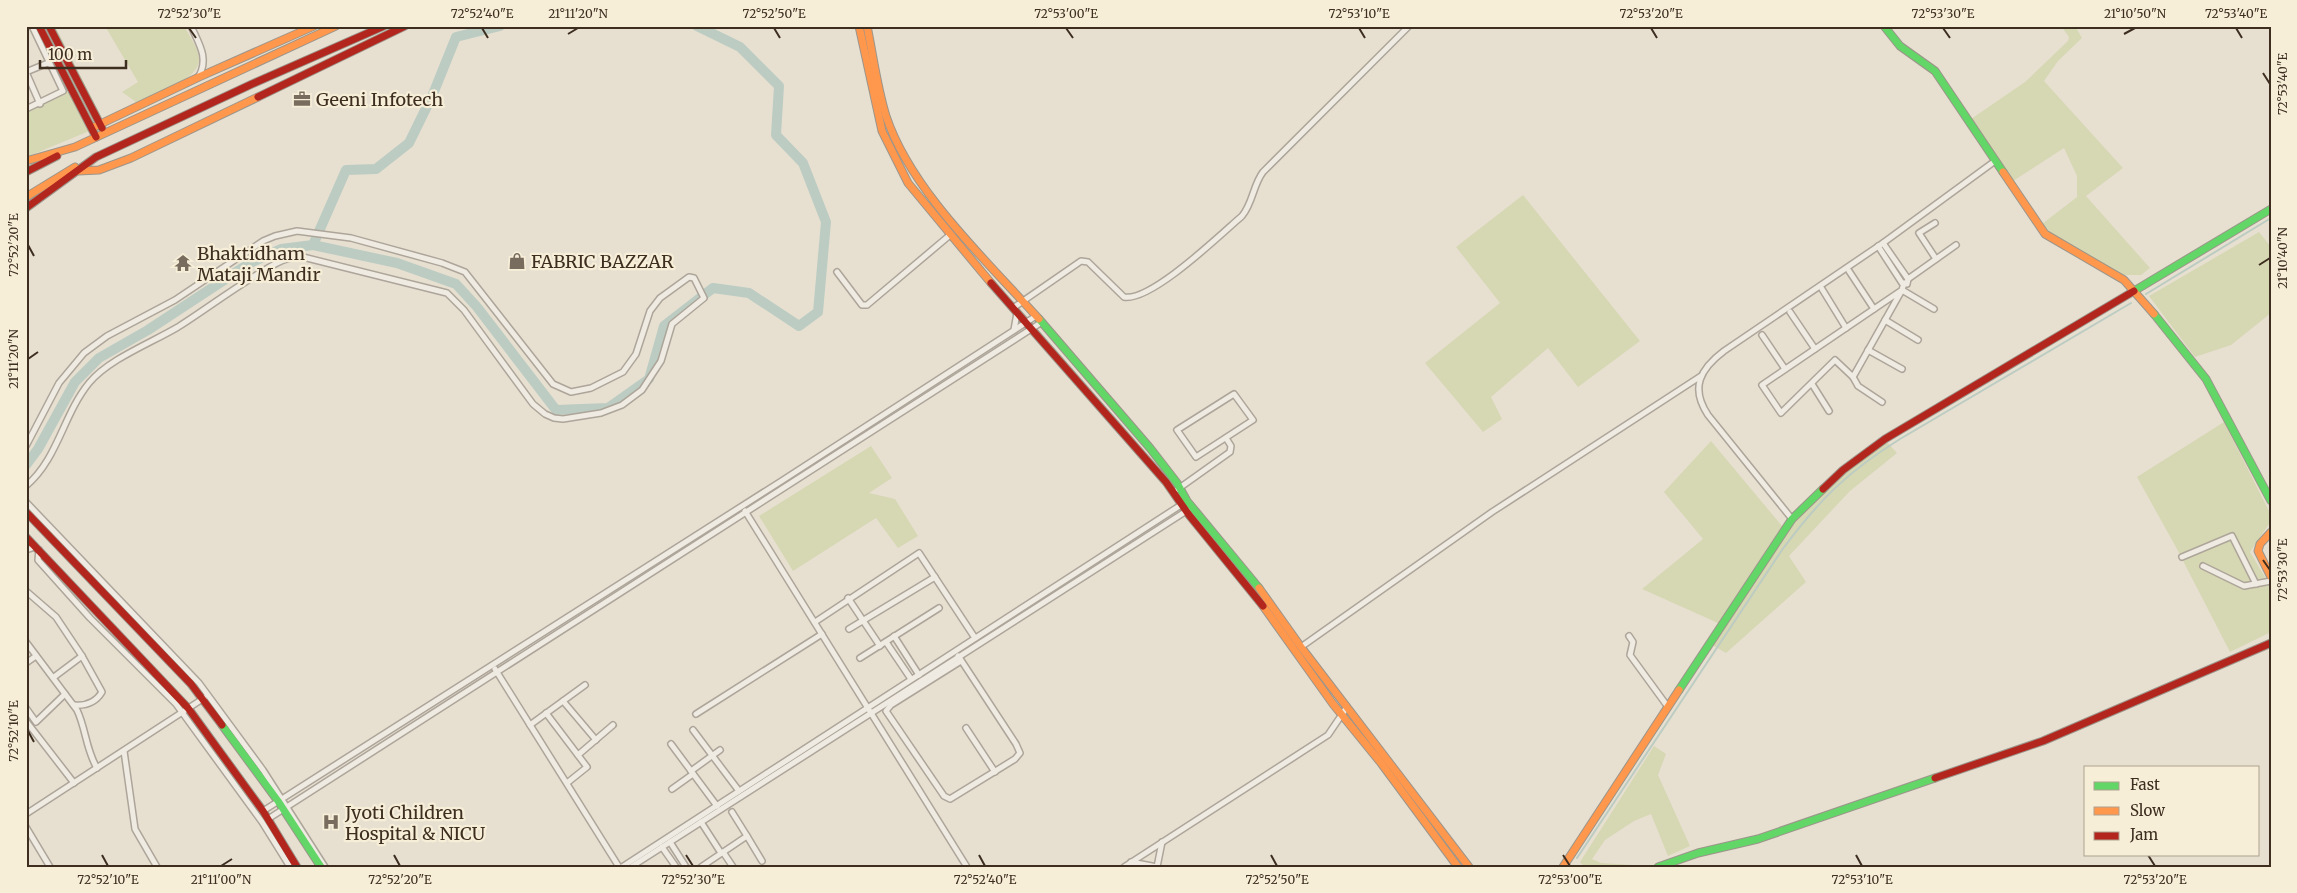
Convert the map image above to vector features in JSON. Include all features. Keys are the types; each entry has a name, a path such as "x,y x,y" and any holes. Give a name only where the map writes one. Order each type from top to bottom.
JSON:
{"main road":[{"path":"39,26 96,137"},
{"path":"49,26 105,133"},
{"path":"92,128 199,77 314,26"},
{"path":"26,172 75,146 336,26"},
{"path":"26,197 53,180 96,158 252,84 384,26"},
{"path":"78,171 99,170 131,158 405,26"},
{"path":"859,26 878,118 903,174 950,235 1025,323 1176,489"},
{"path":"867,26 886,116 911,170 950,222 1042,322 1150,448 1187,506 1259,600 1342,716 1458,867"},
{"path":"1884,26 1900,46 1935,71 2044,234 2124,280 2206,379 2271,501"},
{"path":"293,35 303,40"},
{"path":"170,91 179,98"},
{"path":"27,160 75,146"},
{"path":"26,208 96,158"},
{"path":"903,174 911,170"},
{"path":"1563,867 1571,864 1668,707 1792,519 1843,470 1885,439 2271,209"},
{"path":"1187,506 1264,594 1347,708 1470,867"},
{"path":"26,512 205,697 280,800 321,867"},
{"path":"2271,532 2260,544 2258,551 2271,577"},
{"path":"26,537 185,710 268,818 297,867"},
{"path":"1658,867 1698,853 1758,839 2043,741 2271,643"}],"street":[{"path":"191,26 205,60 204,68 199,77"},
{"path":"1014,330 1015,310 1022,301 1081,261 1088,262 1124,296 1137,294 1168,278 1242,216 1249,206 1255,185 1263,172 1408,26"},
{"path":"27,106 40,104 63,91 29,27"},
{"path":"40,104 26,72 48,63"},
{"path":"1301,647 1492,512 1701,376 1709,363 1724,351 1880,245 1996,161"},
{"path":"1935,223 1919,233 1936,260"},
{"path":"26,446 59,383 84,353 108,336 175,300 263,241 286,233 309,232 351,238 433,260 465,272 553,384 571,392 591,388 623,372 636,354 654,304 689,277 694,278 704,298 672,324 661,361 642,390 622,405 601,413 577,418 554,418 533,404 464,310 447,293 303,257 291,257 259,274 178,327 98,374 82,392 44,466 26,486"},
{"path":"837,272 862,305 867,305 950,235"},
{"path":"1880,245 1902,282 1906,281"},
{"path":"1853,377 1906,281 1956,246"},
{"path":"1849,271 1874,309"},
{"path":"1822,289 1846,328"},
{"path":"1882,402 1858,386 1853,377 1835,360 1781,413 1762,385 1902,290"},
{"path":"1902,290 1934,309"},
{"path":"1790,312 1815,349"},
{"path":"263,811 1036,316"},
{"path":"1885,320 1918,340"},
{"path":"268,818 1042,322"},
{"path":"1762,334 1786,369"},
{"path":"1868,350 1902,370"},
{"path":"1701,376 1700,402 1708,415 1792,519"},
{"path":"1812,384 1830,411"},
{"path":"1234,394 1253,420 1226,438 1196,457 1177,430 1234,394"},
{"path":"1176,489 1230,452 1231,446 1226,438"},
{"path":"26,502 200,683 205,697 26,814"},
{"path":"742,506 968,867"},
{"path":"631,867 871,710 919,674 1187,506"},
{"path":"955,651 960,659 1019,750 1018,758 954,798 946,799 887,713 887,708 960,659 1187,506"},
{"path":"2182,557 2232,536 2256,584"},
{"path":"26,550 37,548"},
{"path":"815,622 848,598 919,553 975,638"},
{"path":"2202,566 2241,586 2271,581"},
{"path":"849,630 935,577"},
{"path":"26,591 56,617 82,656 102,692 89,704 83,706 74,705"},
{"path":"848,598 880,646"},
{"path":"860,658 939,608"},
{"path":"696,714 822,634"},
{"path":"894,636 919,674"},
{"path":"1629,636 1632,642 1630,656 1668,707"},
{"path":"26,642 74,705 83,722 90,757 97,768"},
{"path":"886,642 911,680"},
{"path":"26,663 36,656"},
{"path":"54,677 82,656"},
{"path":"492,665 621,867 739,791 871,710 960,659"},
{"path":"530,725 585,685"},
{"path":"30,726 65,694"},
{"path":"563,701 596,740"},
{"path":"26,708 36,722"},
{"path":"1124,867 1328,735 1347,708"},
{"path":"185,710 262,822 290,867"},
{"path":"546,713 587,767 567,783"},
{"path":"26,721 74,783"},
{"path":"578,755 613,726"},
{"path":"966,728 995,772"},
{"path":"694,730 739,791"},
{"path":"888,738 900,731"},
{"path":"671,744 717,806"},
{"path":"672,789 720,750"},
{"path":"124,751 135,830 156,867"},
{"path":"284,807 325,867"},
{"path":"732,812 762,861"},
{"path":"701,822 734,867"},
{"path":"26,827 50,867"},
{"path":"701,867 747,836"},
{"path":"670,842 686,867"},
{"path":"1131,862 1157,867 1162,842"},
{"path":"662,847 676,867"}],"green space":[{"path":"43,26 55,26 101,116 87,132 29,156 26,150 26,112 74,89"},
{"path":"105,26 184,26 197,50 198,66 175,86 136,102 122,92 138,82"},
{"path":"2061,26 2075,26 2082,38 2058,61 2044,81 2123,168 2086,196 2150,268 2141,275 2123,275 2048,233 2042,224 2077,197 2077,176 2064,148 2013,181 1971,119 2025,82 2068,41 2069,37"},
{"path":"1523,195 1640,341 1578,387 1548,348 1491,397 1502,419 1483,432 1425,363 1500,303 1456,247"},
{"path":"2259,232 2271,247 2271,313 2231,345 2195,357 2149,296"},
{"path":"2224,422 2271,515 2271,521 2250,552 2271,587 2271,632 2230,652 2177,549 2137,477"},
{"path":"1711,441 1782,526 1718,623 1642,589 1703,539 1664,492"},
{"path":"1887,442 1897,453 1850,491 1789,556 1806,582 1726,653 1712,645 1794,521 1845,473"},
{"path":"871,446 892,478 869,493 895,499 918,536 898,548 876,518 793,571 759,516"},
{"path":"1654,746 1666,754 1658,775 1690,846 1668,856 1651,814 1634,821 1605,840 1592,859 1601,863 1633,865 1584,867 1580,862"}],"waterway":[{"path":"313,245 346,170 376,169 409,143 433,94 456,37 500,26"},
{"path":"26,465 38,449 75,382 99,358 148,330 250,263 281,249 313,245 397,263 456,284 477,307 556,410 608,408 649,379 664,326 713,288 749,293 799,326 818,312 826,222 803,163 776,135 779,86 740,47 697,26"},
{"path":"2146,294 2271,218"},
{"path":"1577,858 1782,550 1809,516 1835,488 1864,463 1900,439 2131,303"}],"traffic: fast":[{"path":"1884,26 1900,46 1935,71 2003,172"},
{"path":"2134,291 2271,209"},
{"path":"2154,314 2206,379 2271,501"},
{"path":"1039,319 1150,448 1177,483 1187,501 1259,588"},
{"path":"1679,690 1792,519 1823,489"},
{"path":"222,725 278,801 321,867"},
{"path":"1658,867 1698,853 1758,839 1935,778"}],"traffic: slow":[{"path":"92,128 199,77 314,26"},
{"path":"26,161 75,147 336,26"},
{"path":"859,26 882,131 908,183 991,283"},
{"path":"867,26 886,116 898,144 913,171 952,224 1039,319"},
{"path":"78,171 99,170 131,158 258,97"},
{"path":"26,197 75,167"},
{"path":"2003,172 2045,234 2124,280 2154,314"},
{"path":"2271,532 2260,544 2258,551 2271,577"},
{"path":"1259,588 1301,647 1469,867"},
{"path":"1263,606 1333,704 1381,763 1458,867"},
{"path":"1563,867 1679,690"}],"traffic: jam":[{"path":"39,26 96,137"},
{"path":"49,26 102,128"},
{"path":"26,208 96,157 252,84 384,26"},
{"path":"258,97 405,26"},
{"path":"26,172 57,156"},
{"path":"991,283 1166,482 1189,515 1263,606"},
{"path":"1823,489 1843,470 1885,439 2134,291"},
{"path":"26,512 191,684 222,725"},
{"path":"26,537 188,708 263,811 297,867"},
{"path":"1935,778 2043,741 2271,643"}],"place":[{"name":"Geeni Infotech","path":"302,99"},
{"name":"FABRIC BAZZAR","path":"517,261"},
{"name":"Bhaktidham Mataji Mandir","path":"183,263"},
{"name":"Jyoti Children Hospital & NICU","path":"331,822"}]}
